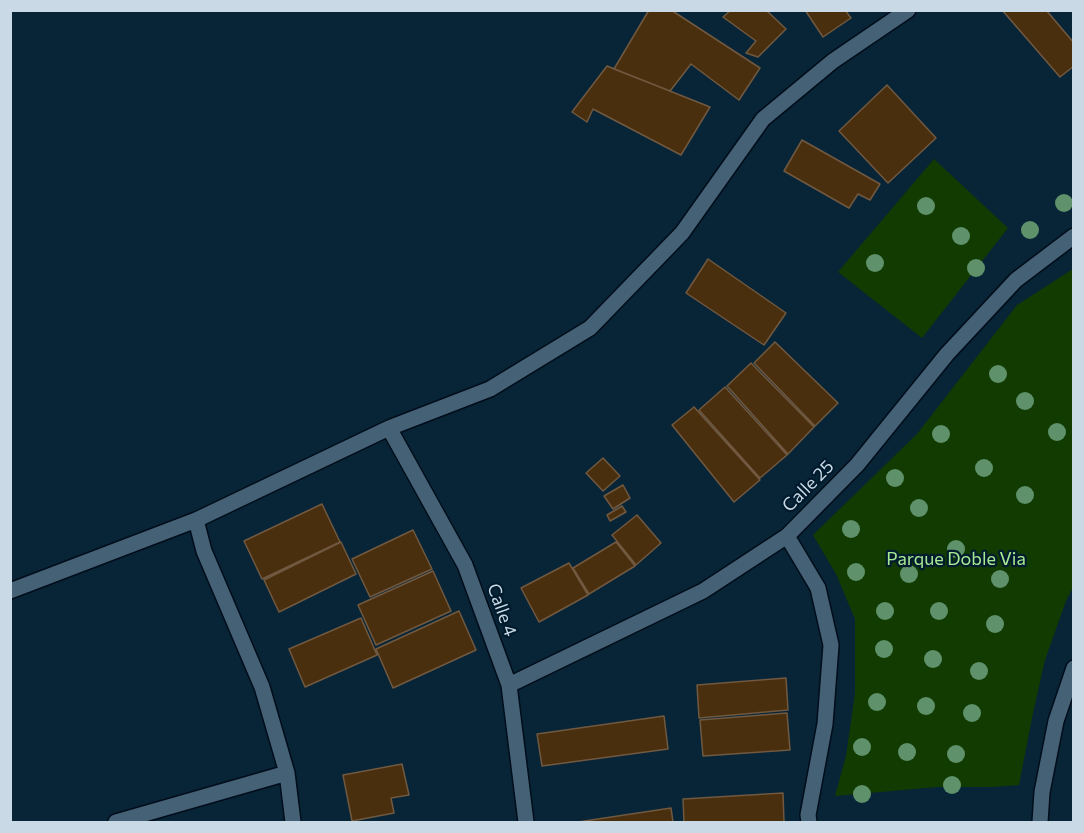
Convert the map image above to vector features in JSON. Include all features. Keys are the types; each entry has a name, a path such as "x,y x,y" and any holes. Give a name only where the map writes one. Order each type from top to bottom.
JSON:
{"street":[{"path":"10,591 196,520 389,428 490,389 590,328 682,233 763,118 833,61 909,10"},
{"name":"Calle 25","path":"509,685 703,591 787,536 857,465 947,354 1016,280 1074,236"},
{"name":"Calle 4","path":"389,428 465,565 509,685 526,822"},
{"path":"196,520 204,551 262,687 287,773 293,822"},
{"path":"787,536 818,588 831,645 825,724 808,815 809,822"},
{"path":"1040,822 1042,792 1056,721 1074,668"},
{"path":"116,822 287,773"}],"green space":[{"path":"934,159 1008,228 922,338 838,272"},
{"name":"Parque Doble Via","path":"1073,269 1073,587 1045,660 1019,785 937,787 835,796 846,756 855,693 855,619 836,574 813,535 917,434 1017,305"}],"building":[{"path":"649,10 671,10 760,68 739,100 691,64 670,91 614,69"},
{"path":"731,10 766,10 786,29 758,57 746,53 756,41 723,17"},
{"path":"805,10 845,10 851,18 823,37"},
{"path":"1002,10 1046,10 1074,43 1074,66 1060,77"},
{"path":"607,66 710,107 681,155 593,109 587,122 572,112"},
{"path":"887,85 936,138 888,183 839,131"},
{"path":"802,140 880,184 870,200 858,194 849,208 784,171"},
{"path":"708,259 786,313 764,345 686,293"},
{"path":"775,342 838,403 815,426 754,363"},
{"path":"751,363 814,427 788,454 727,386"},
{"path":"725,387 787,455 760,478 699,410"},
{"path":"694,407 760,480 734,502 672,425"},
{"path":"603,458 620,476 603,491 586,473"},
{"path":"623,485 630,498 613,509 604,496"},
{"path":"322,504 340,542 262,579 244,541"},
{"path":"622,506 626,512 610,521 607,515"},
{"path":"637,515 661,543 636,565 612,535"},
{"path":"413,530 432,569 370,597 352,559"},
{"path":"341,542 356,574 279,612 264,580"},
{"path":"616,542 635,566 589,594 573,568"},
{"path":"569,563 588,595 539,622 521,588"},
{"path":"433,571 451,611 376,645 358,605"},
{"path":"459,611 476,650 393,688 376,649"},
{"path":"361,618 377,655 305,687 289,649"},
{"path":"786,678 788,710 699,718 697,685"},
{"path":"787,713 790,750 703,756 700,720"},
{"path":"664,716 668,749 542,766 537,734"},
{"path":"402,764 409,795 391,798 394,813 352,821 343,775"},
{"path":"783,793 784,822 684,822 683,799"},
{"path":"671,808 673,822 578,822"}]}
